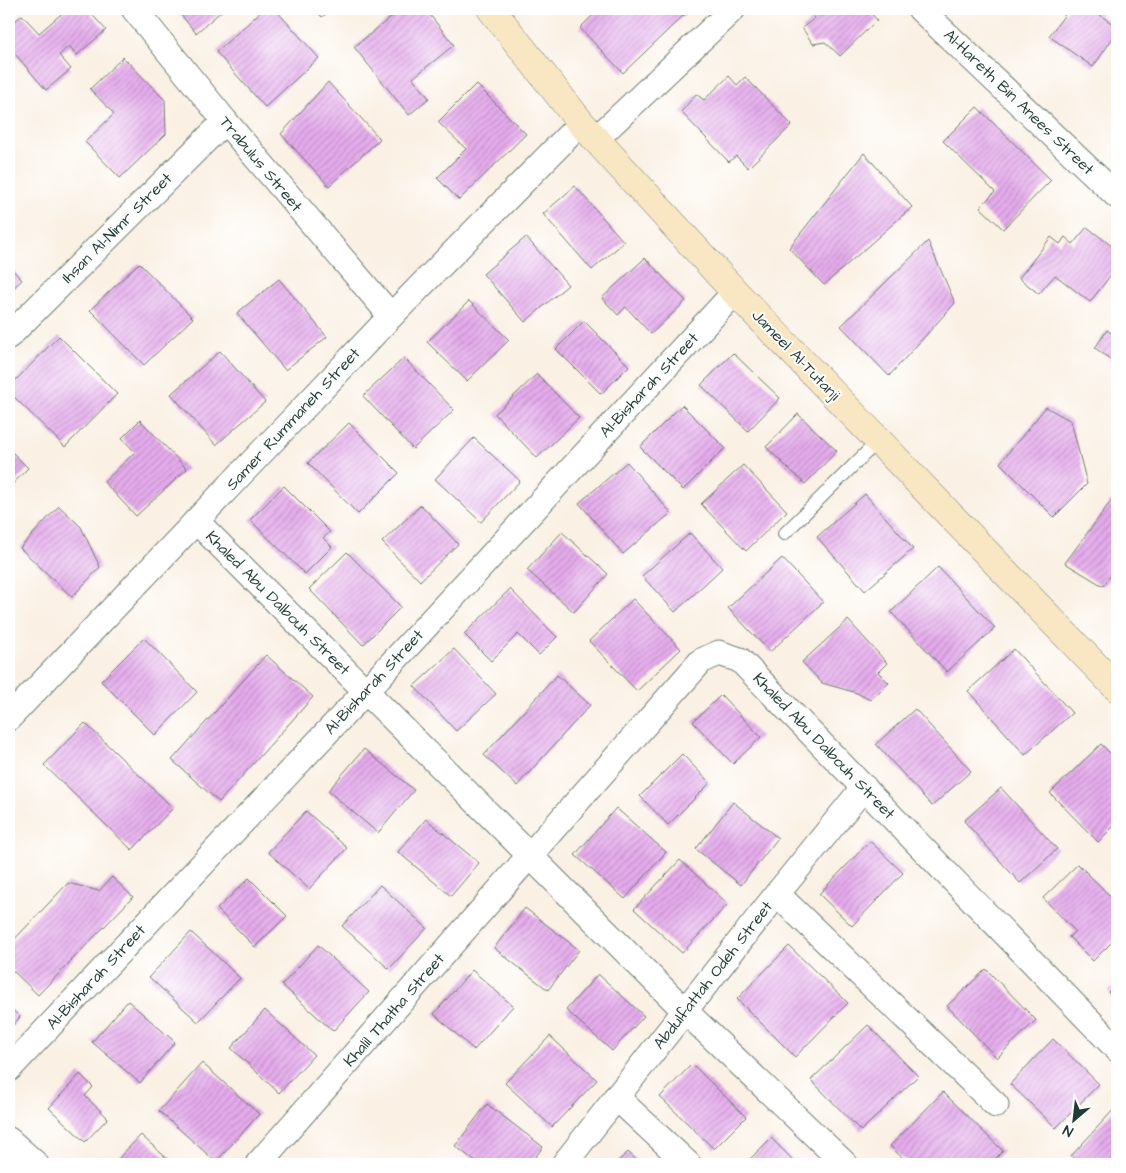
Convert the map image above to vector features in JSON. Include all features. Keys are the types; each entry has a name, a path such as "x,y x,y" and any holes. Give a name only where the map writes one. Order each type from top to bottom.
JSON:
{"street":[{"name":"Trabulus Street","path":"134,9 225,121 390,316"},
{"name":"Jameel Al-Tutanji","path":"491,9 589,131 735,292 1117,688"},
{"name":"Samer Rummaneh Street","path":"9,718 390,316 589,131 733,9"},
{"name":"Al-Hareth Bin Anees Street","path":"920,9 1117,196"},
{"name":"Ihsan Al-Nimr Street","path":"9,336 225,121"},
{"name":"Al-Bisharah Street","path":"9,1069 366,692 735,292"},
{"name":"Khaled Abu Dalbouh Street","path":"196,521 685,1011 845,1164"},
{"name":"Khaled Abu Dalbouh Street","path":"529,856 701,661 719,652 740,660 1117,1049"},
{"name":"Abdulfattah Odeh Street","path":"564,1164 864,787"},
{"name":"Khalil Thatha Street","path":"258,1164 529,856"},
{"path":"777,894 996,1105"},
{"path":"616,1097 688,1164"},
{"path":"9,1140 36,1164"}],"lane":[{"path":"784,534 879,440"}],"building":[{"path":"67,9 87,9 106,30 77,55 69,46 59,55 71,69 46,90 9,47 9,26 22,15 39,33"},
{"path":"176,9 224,9 196,33"},
{"path":"264,9 275,9 319,58 265,107 216,52"},
{"path":"315,9 333,9 322,17"},
{"path":"401,9 425,9 454,45 413,78 429,98 409,115 354,47"},
{"path":"599,9 682,9 686,13 623,73 580,28"},
{"path":"809,9 867,9 877,20 840,56 825,42 813,44 802,28 815,18"},
{"path":"1069,9 1104,9 1100,15 1117,27 1117,32 1093,67 1049,36"},
{"path":"123,57 165,100 166,134 120,178 85,142 114,114 90,89"},
{"path":"729,76 737,85 745,77 792,125 748,168 736,156 729,162 681,112 696,94 704,100"},
{"path":"328,82 380,139 329,186 281,134"},
{"path":"476,84 526,134 459,200 437,178 466,149 438,122"},
{"path":"977,107 1051,180 1003,229 980,207 995,192 943,141"},
{"path":"864,153 912,207 824,285 789,248"},
{"path":"575,186 624,242 592,270 543,214"},
{"path":"1087,227 1117,250 1117,267 1090,302 1055,275 1039,294 1019,278 1051,237 1060,244 1065,237 1073,244"},
{"path":"526,237 568,285 525,322 483,274"},
{"path":"928,241 955,303 889,376 841,326"},
{"path":"645,258 686,301 651,334 626,307 618,315 602,298"},
{"path":"139,263 193,318 144,365 90,310"},
{"path":"9,266 22,280 9,292"},
{"path":"279,279 327,337 285,370 237,313"},
{"path":"469,301 509,340 467,381 427,342"},
{"path":"584,321 629,366 601,394 556,349"},
{"path":"1107,330 1114,335 1117,330 1117,364 1095,348"},
{"path":"59,336 117,394 65,447 9,392 9,387"},
{"path":"220,351 265,402 216,445 171,394"},
{"path":"733,353 780,398 748,431 701,385"},
{"path":"404,358 454,410 413,449 363,396"},
{"path":"537,374 579,418 537,458 495,414"},
{"path":"682,405 725,448 683,490 640,447"},
{"path":"1046,407 1071,421 1087,484 1054,517 1000,463"},
{"path":"798,414 837,451 805,484 766,447"},
{"path":"140,420 187,469 136,516 104,482 135,452 122,438"},
{"path":"349,423 399,473 358,514 308,463"},
{"path":"474,438 520,481 481,522 435,479"},
{"path":"9,449 28,468 9,488"},
{"path":"627,462 671,513 623,554 579,503"},
{"path":"743,465 787,511 746,551 701,504"},
{"path":"284,486 330,532 323,538 332,547 305,574 250,520"},
{"path":"1117,493 1117,567 1103,586 1065,563"},
{"path":"865,494 913,549 865,591 817,537"},
{"path":"421,505 458,544 420,581 382,542"},
{"path":"59,506 81,527 100,567 72,597 20,548"},
{"path":"562,532 608,574 574,612 527,570"},
{"path":"690,533 722,568 675,612 642,576"},
{"path":"347,552 401,607 363,645 309,589"},
{"path":"782,558 823,602 770,652 728,608"},
{"path":"938,567 995,628 947,672 891,612"},
{"path":"510,589 557,637 539,655 518,634 491,661 464,634"},
{"path":"633,599 681,649 637,691 589,641"},
{"path":"848,620 887,663 878,672 889,683 870,700 857,693 822,683 802,662"},
{"path":"144,638 197,692 155,735 101,681"},
{"path":"454,649 496,694 456,731 414,686"},
{"path":"1014,649 1072,713 1025,755 968,691"},
{"path":"266,655 313,697 219,802 172,760"},
{"path":"557,675 590,705 517,786 484,755"},
{"path":"721,695 761,737 733,764 693,722"},
{"path":"915,709 971,771 932,806 876,744"},
{"path":"85,723 173,808 132,850 44,765"},
{"path":"1101,744 1117,760 1117,823 1098,842 1050,793"},
{"path":"364,749 414,790 378,833 328,791"},
{"path":"682,754 710,783 668,825 640,796"},
{"path":"1001,788 1057,849 1020,883 964,821"},
{"path":"733,802 778,838 741,885 696,849"},
{"path":"616,808 666,852 625,899 575,855"},
{"path":"306,811 347,848 309,889 268,852"},
{"path":"426,819 479,863 451,896 398,852"},
{"path":"870,841 903,873 852,926 819,894"},
{"path":"680,860 728,904 682,953 634,909"},
{"path":"1078,864 1117,903 1117,937 1093,961 1069,937 1075,931 1043,898"},
{"path":"112,877 133,897 38,995 9,967 9,945 68,883 99,891"},
{"path":"249,878 287,916 255,947 217,909"},
{"path":"380,885 427,928 389,969 342,926"},
{"path":"525,908 579,950 548,990 494,948"},
{"path":"191,932 240,978 198,1022 149,977"},
{"path":"318,945 369,992 333,1031 282,985"},
{"path":"789,946 848,1003 795,1057 737,999"},
{"path":"986,969 1036,1020 997,1058 947,1006"},
{"path":"472,970 513,1006 474,1050 434,1014"},
{"path":"598,974 644,1016 612,1051 566,1010"},
{"path":"1117,984 1117,1002 1108,992"},
{"path":"128,1001 175,1042 140,1083 92,1042"},
{"path":"9,1007 20,1017 9,1030"},
{"path":"265,1010 314,1055 279,1093 231,1048"},
{"path":"868,1025 918,1076 861,1131 811,1080"},
{"path":"550,1036 597,1080 552,1127 505,1083"},
{"path":"1053,1039 1099,1084 1056,1128 1010,1084"},
{"path":"202,1063 259,1114 216,1162 159,1111"},
{"path":"692,1064 746,1117 714,1149 660,1097"},
{"path":"80,1074 93,1087 85,1096 108,1118 85,1142 49,1108"},
{"path":"943,1092 1003,1151 990,1164 909,1164 890,1146"},
{"path":"487,1104 543,1147 530,1164 479,1164 455,1146"},
{"path":"1117,1106 1117,1164 1080,1164 1071,1156"},
{"path":"141,1135 173,1164 113,1164"},
{"path":"771,1138 797,1164 745,1164"},
{"path":"628,1152 641,1164 615,1164"}]}
